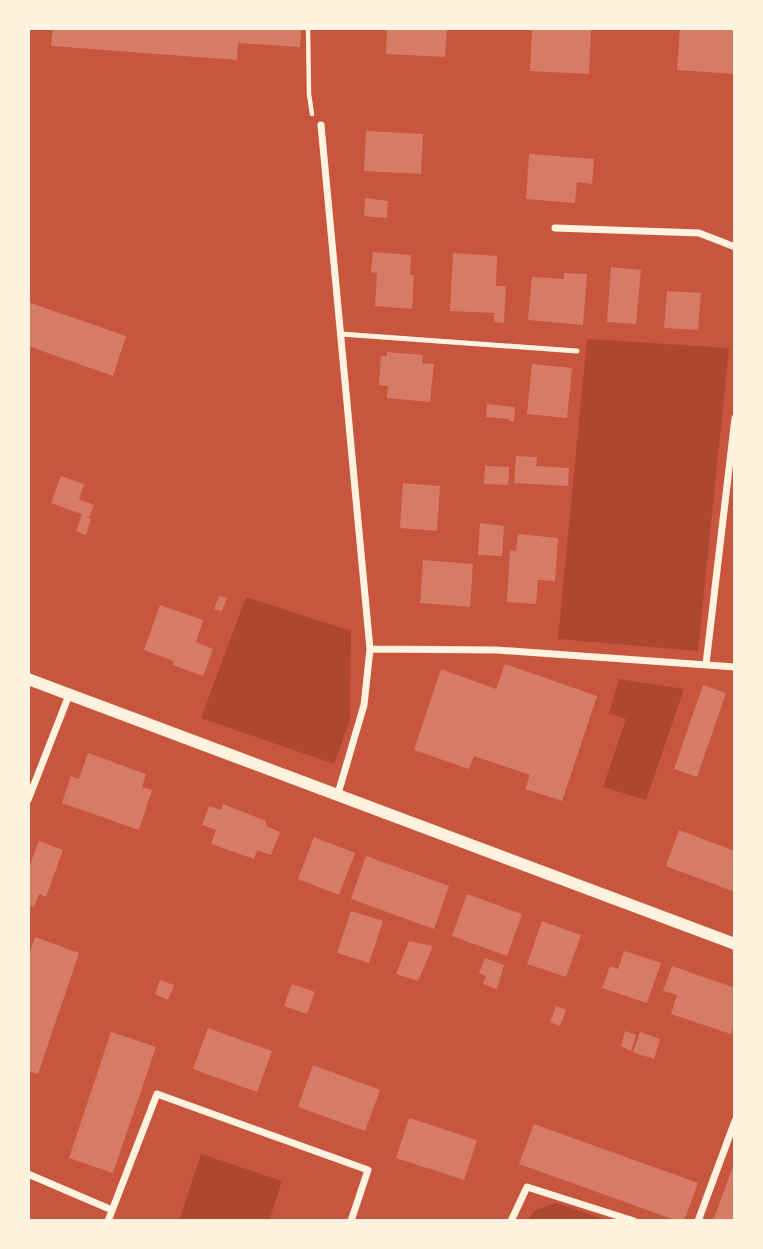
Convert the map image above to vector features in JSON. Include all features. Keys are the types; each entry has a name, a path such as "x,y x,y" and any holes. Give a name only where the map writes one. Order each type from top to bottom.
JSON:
{"street":[{"path":"321,125 370,649 364,705 337,797"},
{"path":"555,228 699,233 735,247"},
{"path":"706,664 735,418"},
{"path":"370,649 496,650 735,667"},
{"path":"28,679 735,944"},
{"path":"28,800 69,695"},
{"path":"108,1221 157,1094 368,1170 354,1220"},
{"path":"698,1221 735,1121"},
{"path":"28,1174 112,1210"},
{"path":"511,1221 527,1186 634,1221"}],"lane":[{"path":"341,334 578,351"}],"path":[{"path":"308,28 312,117"}],"shaded area":[{"path":"587,339 729,348 698,651 558,639"},
{"path":"246,597 351,631 350,720 334,764 201,718"},
{"path":"619,679 684,689 646,800 603,787 626,719 609,713"},
{"path":"201,1154 282,1181 269,1221 179,1221"},
{"path":"555,1203 609,1221 527,1221 534,1211"}],"building":[{"path":"53,28 301,28 300,47 238,43 237,60 51,46"},
{"path":"387,28 447,28 445,57 386,54"},
{"path":"532,28 591,28 589,74 530,71"},
{"path":"680,28 735,28 735,74 677,70"},
{"path":"366,131 423,134 421,174 364,171"},
{"path":"529,154 594,159 592,184 577,182 575,203 526,199"},
{"path":"365,198 388,201 387,218 364,216"},
{"path":"373,252 411,255 410,275 414,275 412,309 375,306 377,273 371,272"},
{"path":"453,253 497,256 496,286 506,286 504,323 494,322 494,313 450,311"},
{"path":"611,267 641,270 636,324 607,322"},
{"path":"564,273 587,274 583,325 528,320 532,277 564,279"},
{"path":"667,291 701,293 698,330 664,328"},
{"path":"28,302 126,336 113,376 28,346"},
{"path":"387,352 423,355 422,363 434,364 430,402 387,398 388,386 379,385 381,356 387,356"},
{"path":"532,364 572,368 567,418 527,414"},
{"path":"487,404 515,407 514,422 486,417"},
{"path":"516,456 537,457 536,466 569,468 568,486 514,483"},
{"path":"485,466 509,467 508,485 484,484"},
{"path":"61,476 84,484 79,499 94,505 89,517 51,503"},
{"path":"403,483 440,486 437,531 400,528"},
{"path":"82,514 91,519 86,535 76,531"},
{"path":"480,523 504,526 502,556 478,555"},
{"path":"518,534 558,538 555,581 538,580 536,604 507,602 510,550 516,551"},
{"path":"423,560 473,564 470,607 420,603"},
{"path":"219,596 227,598 222,611 214,609"},
{"path":"160,605 203,620 196,642 213,649 203,676 144,650"},
{"path":"505,664 597,696 562,801 525,789 530,775 474,756 469,769 414,750 441,669 496,689"},
{"path":"703,685 726,693 697,777 674,769"},
{"path":"88,753 146,774 142,787 152,790 139,830 62,803 71,776 79,779"},
{"path":"223,804 266,821 266,826 280,832 271,855 257,850 254,859 211,844 216,830 202,825 209,806 221,810"},
{"path":"679,830 735,851 735,892 666,866"},
{"path":"314,837 355,853 339,895 298,879"},
{"path":"39,841 63,850 46,897 39,894 34,907 28,905 28,870"},
{"path":"366,856 449,886 434,929 351,899"},
{"path":"467,894 522,914 507,956 452,936"},
{"path":"351,911 383,921 369,963 337,953"},
{"path":"542,921 581,935 566,977 527,964"},
{"path":"35,937 79,953 38,1074 28,1071 28,959"},
{"path":"409,941 433,946 418,981 396,974"},
{"path":"624,951 661,963 647,1003 602,988 610,966 618,969"},
{"path":"485,958 504,965 497,989 483,984 486,976 479,973"},
{"path":"672,966 735,988 735,1022 731,1034 671,1014 677,995 663,991"},
{"path":"160,980 174,985 168,1000 155,994"},
{"path":"292,984 315,992 307,1014 284,1006"},
{"path":"556,1006 566,1010 560,1026 550,1022"},
{"path":"208,1028 272,1051 257,1092 193,1069"},
{"path":"625,1031 636,1035 631,1051 621,1046"},
{"path":"111,1032 156,1047 113,1173 69,1158"},
{"path":"640,1032 660,1039 654,1059 633,1052"},
{"path":"313,1065 380,1090 365,1131 298,1107"},
{"path":"409,1118 477,1140 464,1180 396,1158"},
{"path":"534,1124 698,1183 684,1221 519,1164"},
{"path":"735,1161 735,1221 713,1221"}]}
